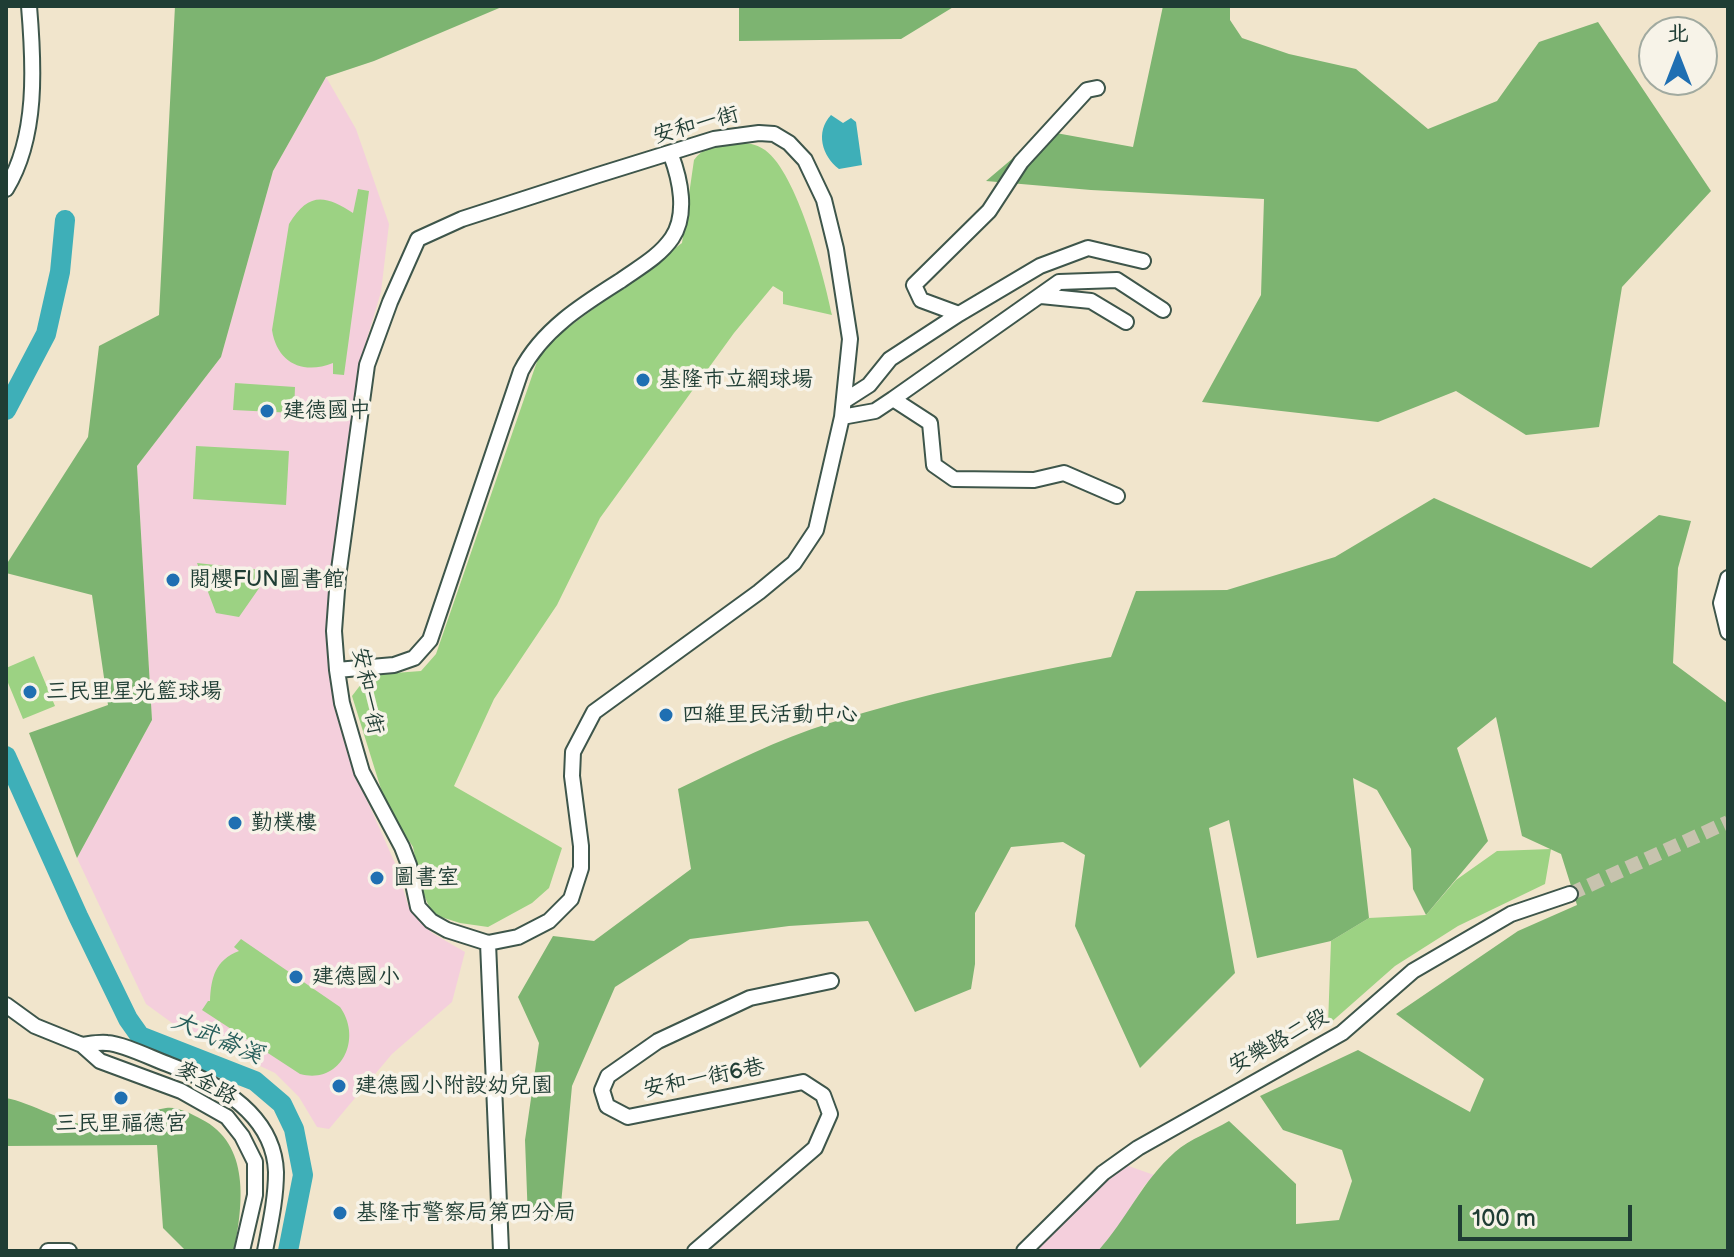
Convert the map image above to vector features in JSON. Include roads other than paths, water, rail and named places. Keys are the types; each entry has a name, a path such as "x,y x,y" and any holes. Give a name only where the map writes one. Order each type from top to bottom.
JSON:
{"street":[{"path":"6,189 23,157 28,122 29,6"},
{"path":"959,314 921,300 914,285 989,211 1021,162 1077,100 1087,90 1097,88"},
{"name":"安和一街","path":"774,134 789,143 805,160 824,200 836,249 850,339 844,401 816,530 794,563 594,712 581,732 573,752 572,776 581,868 571,899 549,921 518,937 488,943 447,930 431,921 418,907 402,847 362,772 342,703 334,631 338,577 367,365 418,239 462,219 714,139 774,134"},
{"path":"337,670 394,665 414,658 430,640 521,371 532,350 582,305 654,258 674,236 681,201 679,178 671,155"},
{"path":"844,401 869,385 890,359 1040,266 1088,248 1143,261"},
{"path":"842,417 875,411 1059,282 1117,280 1163,310"},
{"path":"1041,296 1091,301 1126,322"},
{"path":"893,399 930,423 934,465 954,479 1034,480 1064,473 1117,496"},
{"path":"1728,578 1721,603 1728,632"},
{"name":"安樂路二段","path":"1024,1251 1103,1173 1138,1148 1342,1033 1413,971 1511,914 1570,894"},
{"path":"488,943 501,1251"},
{"name":"安和一街6巷","path":"695,1251 815,1148 830,1114 823,1095 803,1082 628,1117 607,1106 602,1090 608,1076 658,1041 750,998 831,981"},
{"name":"麥金路","path":"6,1005 35,1026 82,1045 100,1061 181,1091 227,1117 253,1157 255,1171 255,1195 242,1251"},
{"name":"麥金路","path":"82,1045 109,1042 189,1072 229,1092 259,1123 276,1169 275,1198 265,1251"},
{"path":"48,1251 69,1251"}],"water":[{"path":"831,115 843,123 851,118 856,122 862,165 839,169 828,157 822,136"}],"waterway":[{"name":"大武崙溪","path":"6,410 46,334 60,272 65,220"},
{"name":"大武崙溪","path":"6,756 78,916 128,1019 140,1036 255,1081 282,1104 294,1129 303,1175 288,1251"}],"tunnel":[{"path":"1570,894 1728,822"}],"place":[{"name":"基隆市立網球場","path":"643,380"},
{"name":"建德國中","path":"267,411"},
{"name":"閱櫻FUN圖書館","path":"173,580"},
{"name":"三民里星光籃球場","path":"30,692"},
{"name":"四維里民活動中心","path":"666,715"},
{"name":"勤樸樓","path":"235,823"},
{"name":"圖書室","path":"377,878"},
{"name":"建德國小","path":"296,977"},
{"name":"建德國小附設幼兒園","path":"339,1086"},
{"name":"三民里福德宮","path":"121,1098"},
{"name":"基隆市警察局第四分局","path":"340,1213"}]}
